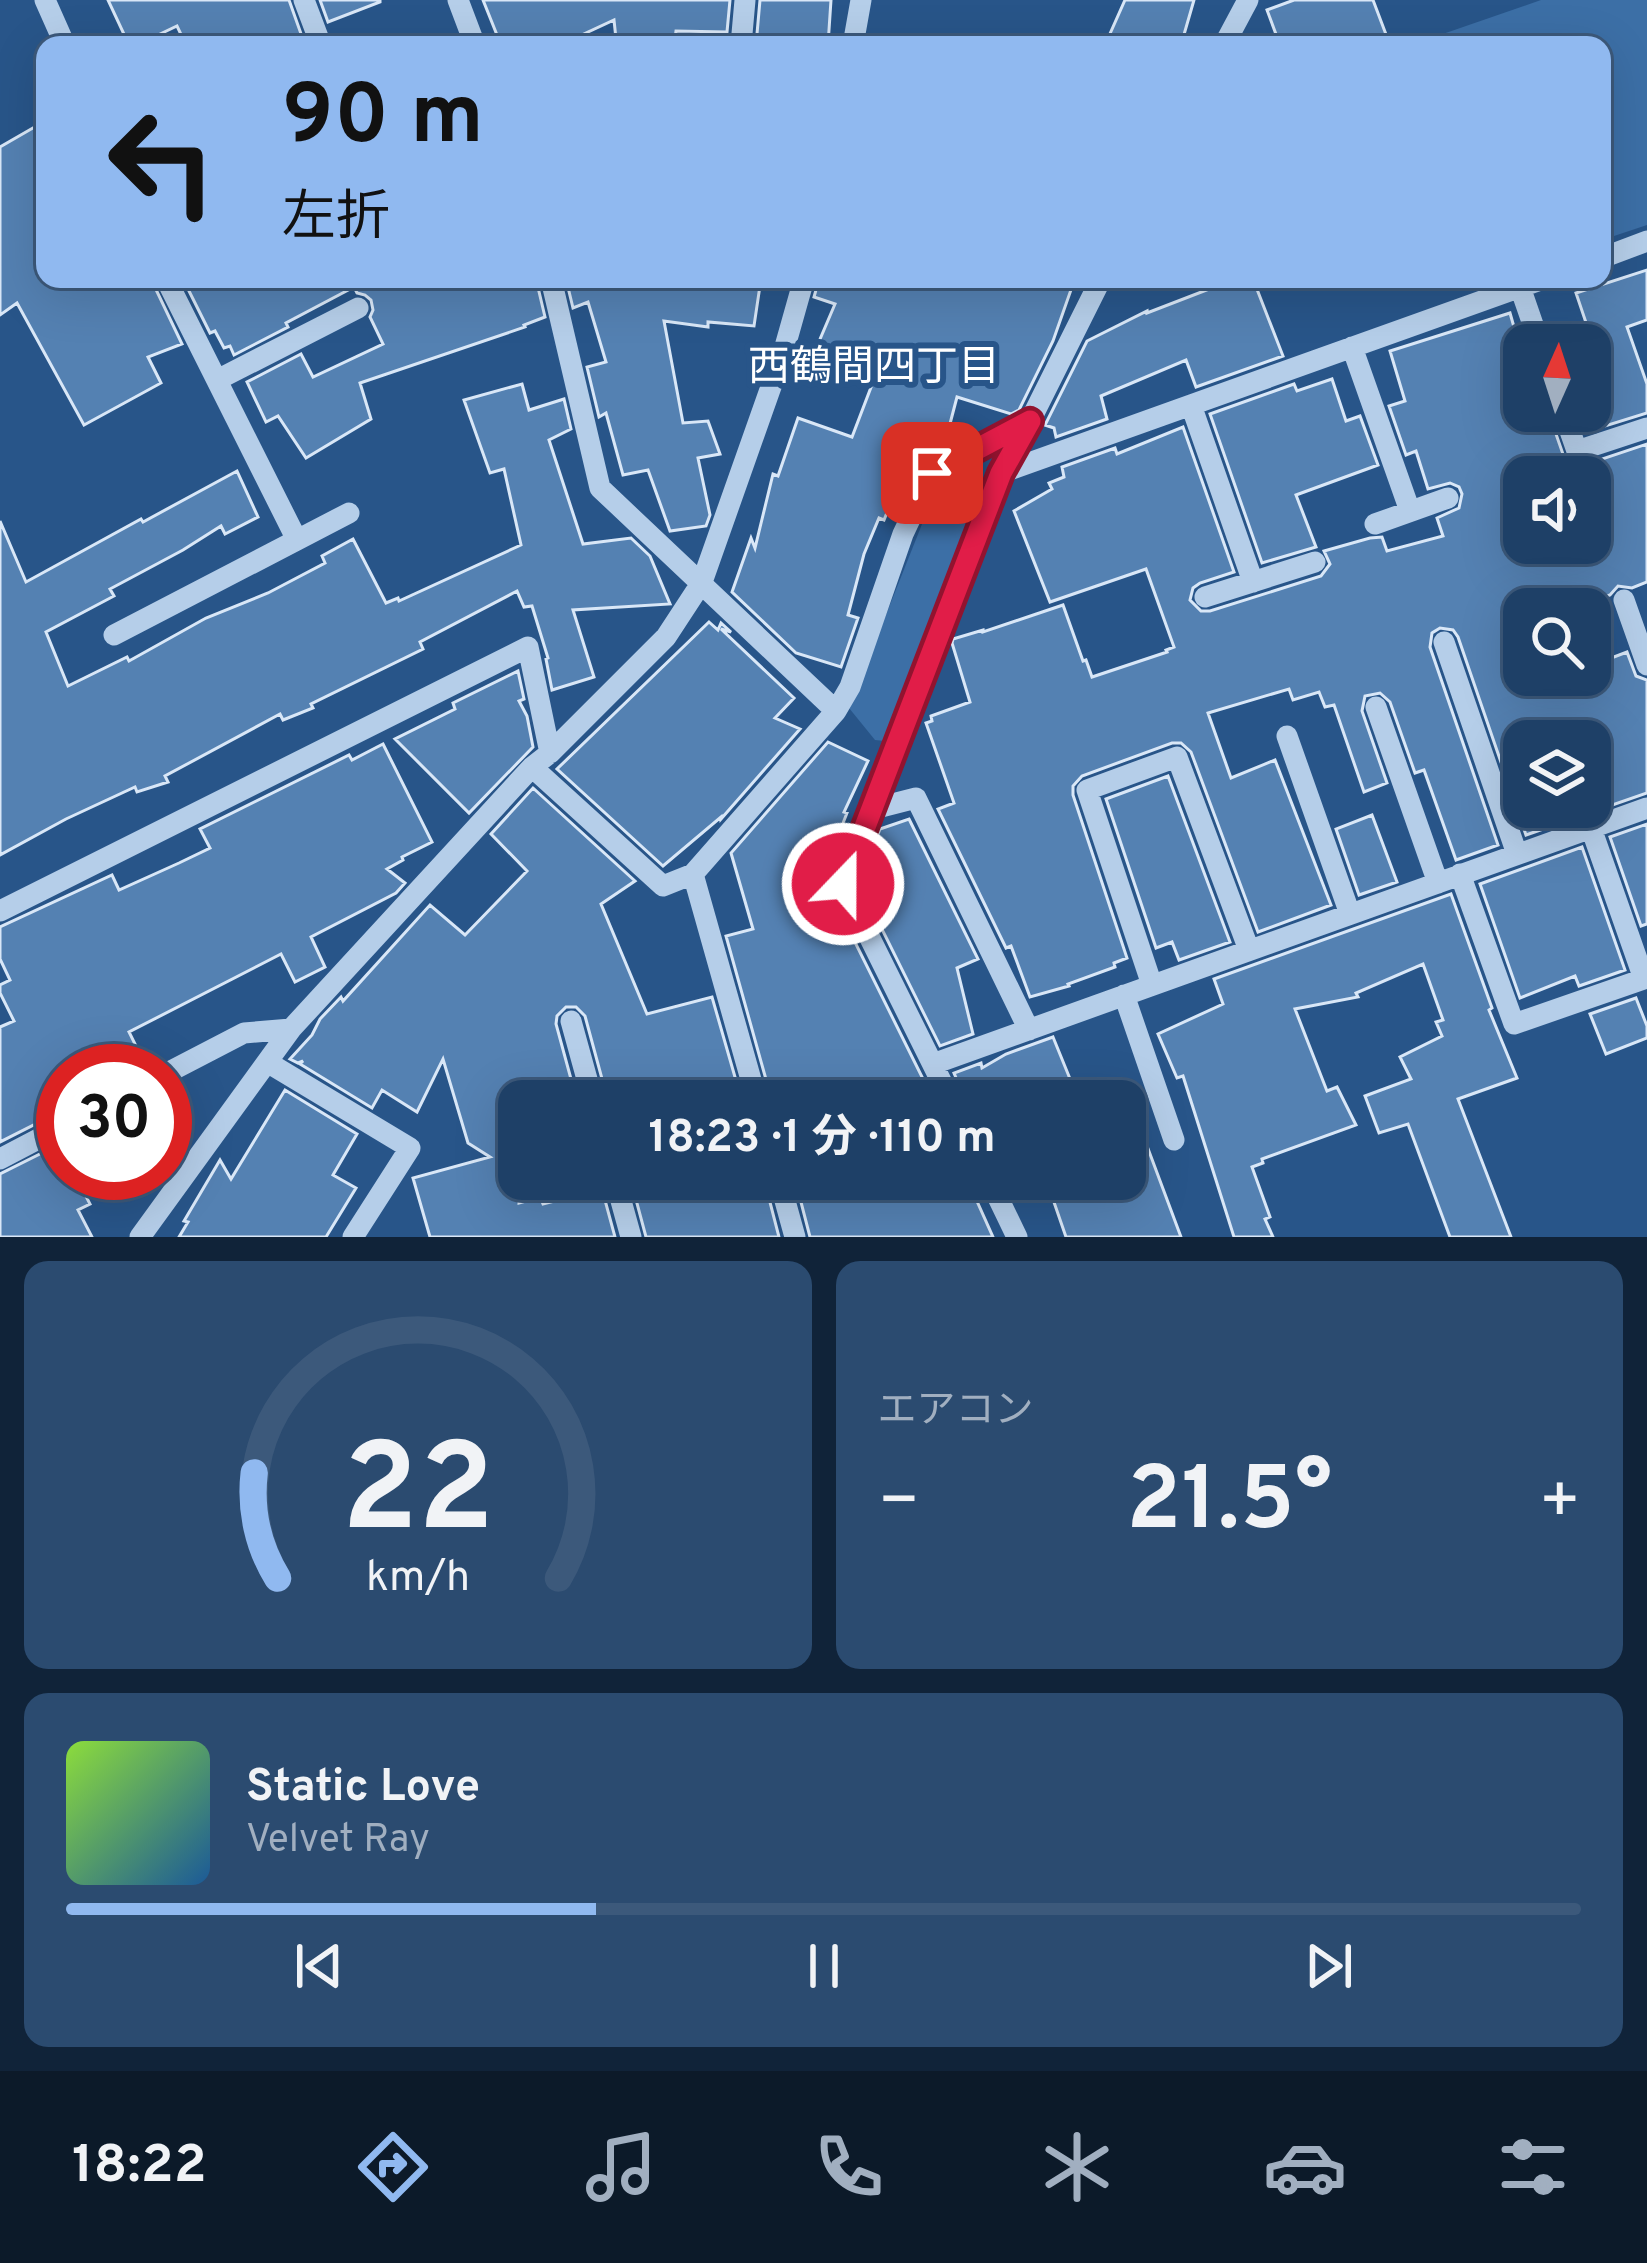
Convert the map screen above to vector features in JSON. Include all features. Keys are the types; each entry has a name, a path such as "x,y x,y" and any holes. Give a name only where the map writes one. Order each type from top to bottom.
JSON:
{"street":[{"path":"45,0 60,36"},
{"path":"304,0 318,36"},
{"path":"458,0 472,36"},
{"path":"742,36 745,0"},
{"path":"855,36 861,0"},
{"path":"1229,36 1248,0"},
{"path":"1611,255 1647,242"},
{"path":"171,288 297,540"},
{"path":"552,288 600,488 836,711"},
{"path":"140,1237 291,1029 532,767 666,637 702,582 801,288"},
{"path":"941,1080 843,884 1001,473 1096,288"},
{"path":"1001,473 1517,288"},
{"path":"1520,288 1533,324"},
{"path":"217,380 358,308"},
{"path":"1352,347 1410,512"},
{"path":"1192,405 1253,582"},
{"path":"532,767 663,886 693,874 836,711 850,687 903,534 932,473 1030,421"},
{"path":"1570,432 1577,451 1647,428"},
{"path":"1376,524 1448,498"},
{"path":"114,634 349,513"},
{"path":"1205,597 1315,562"},
{"path":"1624,600 1647,665"},
{"path":"1444,642 1517,854"},
{"path":"0,910 528,647 550,753"},
{"path":"933,1064 1449,878 1591,828 1644,979 1514,1024 1449,878 1376,707"},
{"path":"1287,736 1350,914"},
{"path":"1152,986 1087,790 1154,765 1177,757 1249,950"},
{"path":"873,808 916,798 1028,1030"},
{"path":"1611,821 1647,808"},
{"path":"693,874 751,1080"},
{"path":"1124,995 1174,1140"},
{"path":"571,1022 587,1080"},
{"path":"192,1060 244,1033 291,1029"},
{"path":"267,1062 410,1148 353,1237"},
{"path":"0,1159 36,1140"},
{"path":"621,1200 631,1237"},
{"path":"784,1200 795,1237"},
{"path":"999,1200 1017,1237"}],"shaded area":[{"path":"1541,0 1647,0 1647,225 1611,237 1611,36 1437,36"},
{"path":"970,492 977,504 885,741 875,740 849,708 932,499 939,493"}],"building":[{"path":"108,0 289,0 302,36 182,36 177,26 156,36 125,36"},
{"path":"320,0 380,0 380,2 328,22"},
{"path":"483,0 730,0 727,32 616,36 614,20 579,36 497,36"},
{"path":"760,0 831,0 829,36 757,36"},
{"path":"1125,0 1194,0 1184,36 1109,36"},
{"path":"1294,0 1373,0 1387,36 1277,36 1267,10"},
{"path":"36,126 36,288 155,288 182,344 148,357 161,383 84,425 17,303 0,315 0,147"},
{"path":"1647,270 1647,320 1627,327 1647,384 1647,413 1611,424 1611,324 1586,324 1576,293 1611,288 1611,282"},
{"path":"188,288 352,288 234,355 215,331 210,333"},
{"path":"354,288 538,288 545,317 360,383 371,419 306,458 278,416 266,422 247,382 301,354 313,377 383,344 370,317 371,300"},
{"path":"568,288 760,288 754,326 664,321 683,423 708,421 720,454 698,458 710,515 706,526 670,531 648,470 623,475 606,413 599,417 587,367 606,362 588,302 573,308"},
{"path":"816,288 1072,288 1053,341 1019,410 1011,414 957,397 946,439 920,431 884,520 879,518 864,554 848,615 858,618 841,667 796,653 732,592 751,538 755,548 773,474 778,476 798,418 852,437 873,382 812,358 835,304 814,297"},
{"path":"1212,288 1257,288 1283,356 1196,387 1186,360 1101,396 1107,419 1056,437 1054,428 1045,425 1087,341"},
{"path":"1510,313 1513,324 1503,324 1503,432 1555,432 1564,456 1503,456 1503,564 1611,564 1611,456 1647,444 1647,582 1632,588 1618,586 1611,594 1611,588 1503,588 1503,696 1611,696 1611,658 1627,652 1636,676 1647,680 1647,793 1611,805 1611,720 1503,720 1503,768 1458,637 1453,630 1440,628 1432,633 1430,647 1498,845 1456,860 1424,770 1415,773 1390,702 1380,693 1365,696 1362,711 1387,783 1364,792 1334,705 1325,707 1319,692 1293,700 1289,689 1208,713 1231,778 1275,760 1331,905 1258,932 1191,752 1181,743 1172,743 1082,776 1073,786 1127,958 1069,986 1030,997 1011,946 1006,948 938,809 954,803 926,723 932,721 931,716 970,702 953,639 1063,605 1092,677 1174,647 1146,569 1050,602 1014,511 1052,489 1049,483 1064,477 1062,467 1115,448 1117,454 1183,427 1234,572 1193,588 1190,600 1201,611 1210,611 1321,576 1330,564 1324,551 1382,537 1387,551 1443,536 1437,518 1459,508 1462,494 1450,483 1428,489 1416,451 1406,455 1389,406 1405,401 1390,351"},
{"path":"1332,379 1346,421 1360,416 1378,465 1296,495 1316,547 1262,563 1210,414 1294,384 1297,391"},
{"path":"522,384 529,410 564,399 571,429 549,440 583,544 631,538 650,556 670,604 573,610 594,677 552,690 532,606 524,607 517,591 420,642 423,649 311,704 313,708 283,720 280,714 165,776 168,782 137,792 135,787 0,855 0,521 26,582 237,471 258,517 225,534 221,526 110,589 114,596 46,632 68,686 268,593 325,563 322,556 353,539 386,603 399,601 521,545 504,469 490,473 464,400"},
{"path":"709,622 718,630 721,623 731,632 721,629 794,698 775,718 800,729 721,819 663,866 557,769"},
{"path":"518,671 524,699 519,701 533,747 469,813 395,739"},
{"path":"828,742 868,761 844,812 834,846 843,842 829,890 924,1080 766,1080 726,936 753,929 731,853"},
{"path":"383,744 432,842 387,869 405,883 396,893 311,937 325,967 295,982 281,954 129,1032 135,1044 36,1044 36,1124 0,1142 0,1027 14,1021 0,993 0,985 10,980 0,959 0,927 112,875 119,890 179,863 210,848 200,829 349,755 352,760"},
{"path":"1168,776 1230,942 1179,960 1172,942 1156,948 1106,799"},
{"path":"533,788 635,881 601,904 647,1014 712,997 736,1080 602,1080 585,1016 576,1007 566,1007 556,1024 571,1080 498,1080 498,1200 541,1200 543,1204 605,1200 615,1237 430,1237 413,1178 490,1157 468,1143 443,1059 417,1112 382,1090 372,1108 300,1064 303,1061 290,1059 320,1019 341,997 343,1001 430,905 465,935 527,871 491,834"},
{"path":"1372,815 1397,882 1359,895 1336,829"},
{"path":"909,819 978,959 957,968 973,1034 940,1046 859,883 880,829"},
{"path":"1647,824 1647,924 1641,926 1610,837"},
{"path":"1582,847 1625,970 1579,986 1575,976 1520,998 1480,884"},
{"path":"1451,894 1517,1078 1458,1099 1511,1237 1450,1237 1408,1124 1379,1133 1365,1096 1411,1079 1400,1057 1442,1036 1436,1022 1443,1020 1423,964 1356,993 1358,997 1295,1009 1327,1091 1337,1087 1356,1125 1262,1159 1263,1163 1252,1167 1273,1237 1234,1237 1183,1076 1177,1078 1158,1034 1223,1004 1214,979"},
{"path":"1636,998 1647,1038 1606,1054 1590,1014"},
{"path":"1053,1037 1070,1080 957,1080 954,1073 981,1063 982,1068"},
{"path":"285,1090 357,1134 333,1175 356,1188 326,1237 179,1237 220,1160 231,1179"},
{"path":"1146,1143 1181,1237 1066,1237 1053,1200 1146,1200"},
{"path":"36,1156 36,1200 88,1200 90,1204 78,1210 92,1237 0,1237 0,1174"},
{"path":"636,1200 769,1200 779,1237 646,1237"},
{"path":"800,1200 976,1200 993,1237 810,1237"}],"district":[{"name":"西鶴間四丁目","path":"874,365"}],"route":[{"path":"843,884 1001,473 1030,421 932,473"}]}
